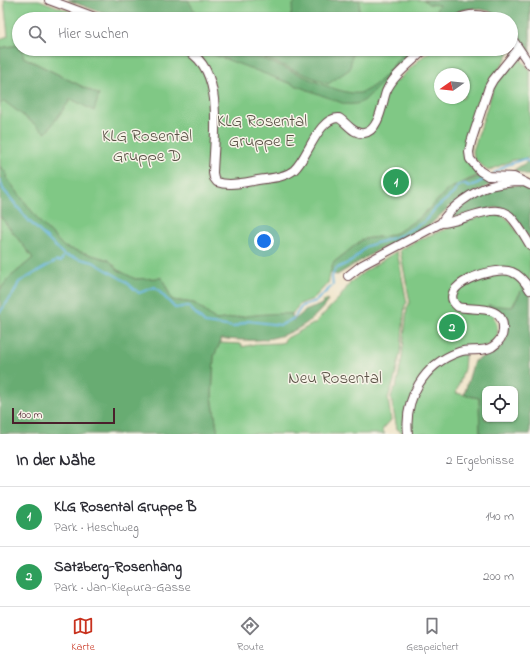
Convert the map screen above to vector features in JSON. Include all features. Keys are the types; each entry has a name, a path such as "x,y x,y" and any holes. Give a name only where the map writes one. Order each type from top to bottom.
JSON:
{"street":[{"path":"49,0 81,12"},
{"path":"518,49 530,65"},
{"path":"192,56 197,59 206,71 212,86 215,105 213,173 217,182 226,184 272,178 290,173 299,165 325,123 332,119 339,118 357,133 363,134 371,131 375,126 391,83 418,56"},
{"path":"512,56 493,80 489,88 469,152 470,159 476,167 488,176 509,176 527,184"},
{"path":"348,276 362,265 441,223 453,209 480,190 500,184 527,184"},
{"path":"441,223 452,223 489,211 501,210 511,217 530,244"},
{"path":"408,434 407,419 411,400 418,385 426,374 437,364 459,351 490,348 499,341 502,335 503,325 498,315 489,310 458,306 452,299 452,294 455,290 462,283 470,279 498,270 508,271 517,275 530,290"}],"green space":[{"path":"4,0 39,0 72,12 12,12 12,46 0,48 0,39 8,36"},
{"path":"68,0 530,0 530,54 518,37 518,12 491,12 475,8 457,12 100,12"},
{"path":"68,0 188,0 194,10 194,12 100,12"},
{"path":"297,0 360,0 359,12 292,12 293,5"},
{"path":"424,0 530,0 530,54 518,37 518,12 491,12 475,8 458,12 436,12 439,5 428,4"},
{"path":"12,46 12,56 23,56 99,95 94,111 71,99 46,133 4,101 0,105 0,48"},
{"path":"23,56 409,56 389,76 396,82 424,56 507,56 484,91 467,160 478,175 447,190 419,218 398,232 387,236 363,239 333,263 328,283 313,299 300,304 292,314 258,315 216,320 194,303 172,300 162,278 135,279 118,270 109,260 64,247 40,222 6,177 7,174 0,166 0,105 3,100 46,132 71,99 99,95"},
{"path":"218,56 252,56 279,65 324,85 347,92 356,93 363,92 376,84 400,56 409,56 365,100 358,103 345,104"},
{"path":"265,56 352,56 350,69 328,84 265,58"},
{"path":"519,57 530,70 530,158 513,160 488,171 474,158 473,151 495,83 514,58"},
{"path":"530,160 530,176 514,170"},
{"path":"0,166 7,174 6,177 40,222 64,247 109,260 118,270 135,279 162,278 172,300 194,303 216,320 254,315 292,314 293,321 305,311 320,305 327,299 328,301 307,323 281,336 260,340 220,339 220,343 214,356 212,397 218,434 0,434 0,290 8,279 33,258 0,216"},
{"path":"479,176 495,180 496,182 450,206 430,225 380,249 337,275 330,273 333,263 363,239 387,236 398,232 419,218 447,190"},
{"path":"519,185 530,189 530,239 504,208 493,208 451,217 451,214 481,192 494,187"},
{"path":"499,213 509,220 530,251 530,285 524,286 512,307 493,316 496,321 498,331 496,339 492,343 482,347 466,347 464,369 456,393 479,398 480,434 404,434 397,429 391,398 394,388 396,388 402,358 407,308 410,302 400,250 438,232"},
{"path":"0,216 33,258 8,279 0,290"},
{"name":"Neu Rosental","path":"397,251 407,303 405,305 401,350 394,381 388,398 391,420 382,430 385,434 218,434 212,397 214,356 220,343 242,344 242,347 255,344 284,342 285,339 315,323 340,297 351,282"},
{"path":"524,286 530,295 530,434 480,434 479,398 464,395 474,361 498,350 506,340 507,322 489,309 488,305 512,307"}],"waterway":[{"path":"494,173 507,165 524,159 530,162"},
{"path":"0,180 3,189 29,221 64,255 93,262 125,281 139,293 155,287 175,308 188,306 205,323 234,327 248,321 281,325 294,318 302,306 316,301 333,285 332,277 335,269 352,261 367,246 399,236 424,222 435,209 454,193 457,187 463,184 469,187 487,178"},
{"path":"0,312 14,293 19,282 56,261 61,261 64,255"}],"place":[{"name":"KLG Rosental Gruppe B","path":"396,182"},
{"name":"Satzberg-Rosenhang","path":"452,327"}],"park label":[{"name":"KLG Rosental Gruppe E","path":"262,130"},
{"name":"KLG Rosental Gruppe D","path":"147,145"}]}
